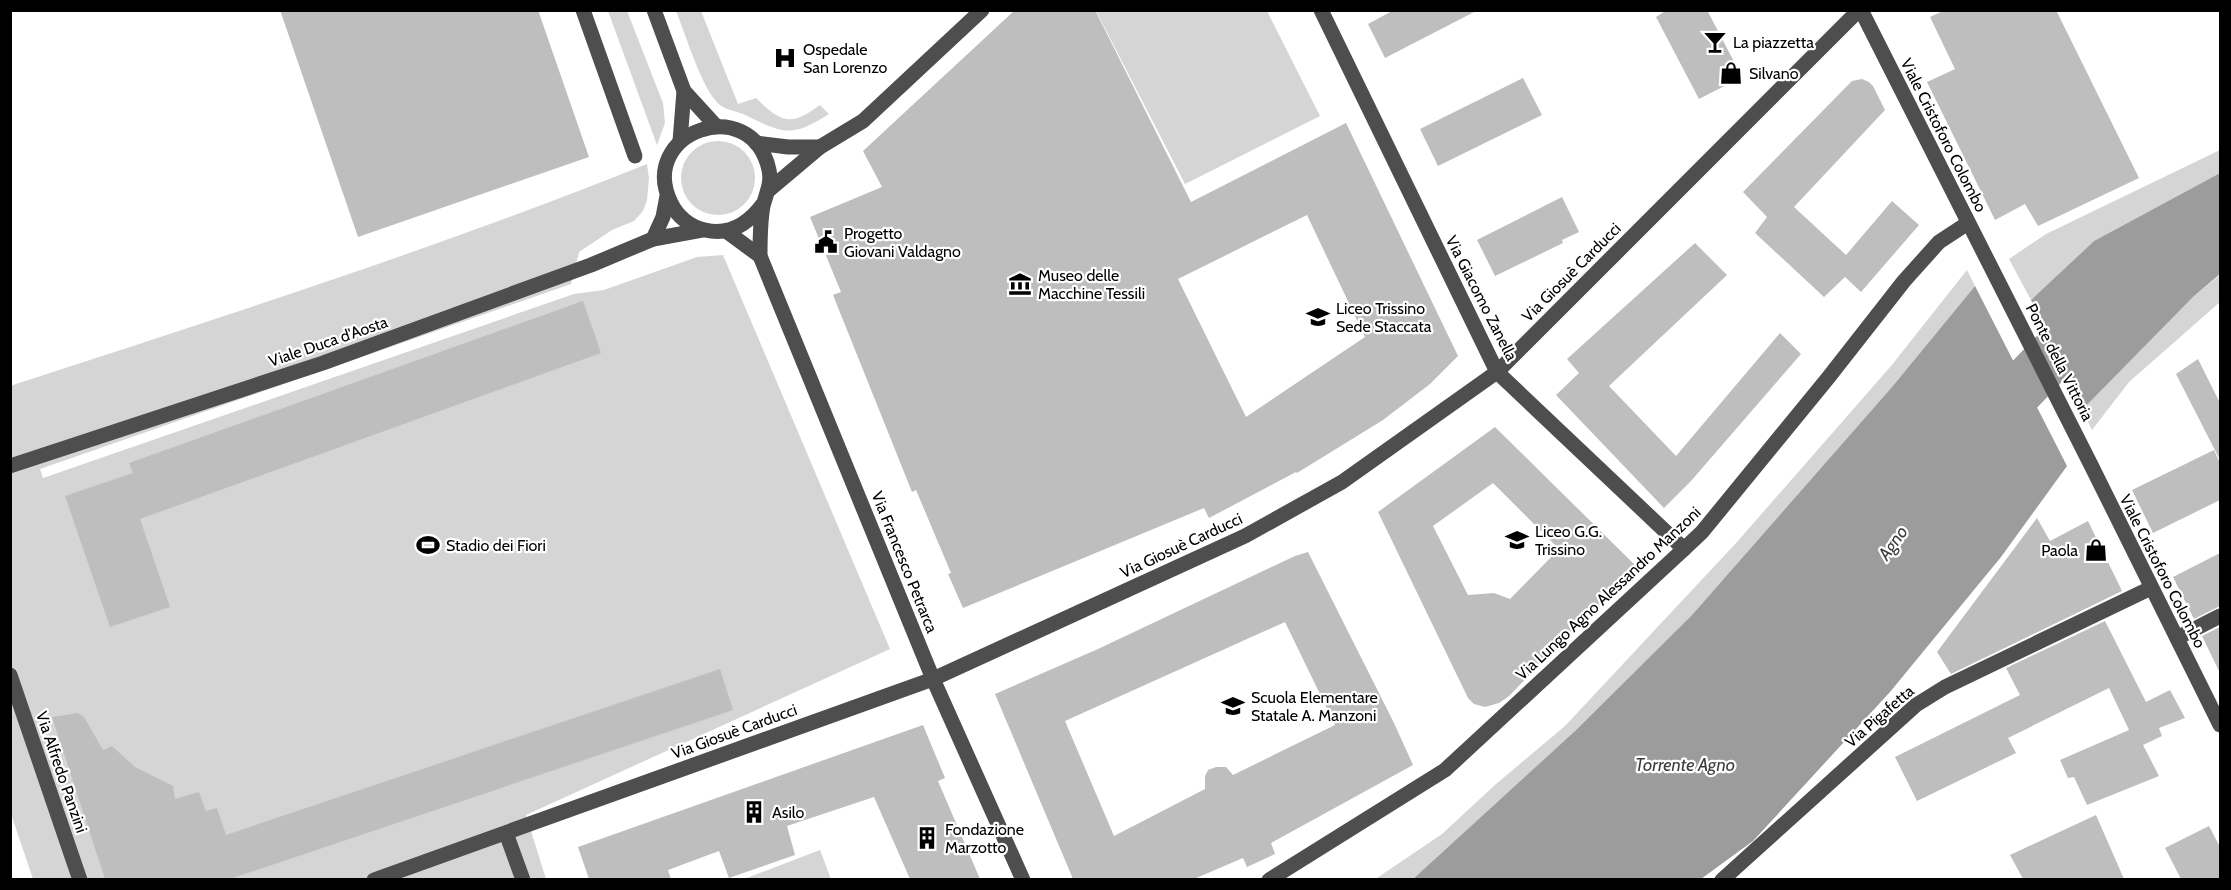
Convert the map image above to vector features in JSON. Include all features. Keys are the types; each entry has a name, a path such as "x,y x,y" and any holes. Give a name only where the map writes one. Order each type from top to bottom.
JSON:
{"street":[{"path":"584,10 635,156"},
{"path":"654,10 684,91 716,126"},
{"path":"769,189 820,147 863,121 982,10"},
{"name":"Via Giacomo Zanella","path":"1321,10 1497,372 1684,549"},
{"name":"Via Giosuè Carducci","path":"374,879 933,679 1245,536 1342,482 1497,372 1860,10"},
{"name":"Viale Cristoforo Colombo","path":"1860,10 1996,276"},
{"path":"680,141 684,91"},
{"path":"760,256 760,232 770,173 765,157 756,143 737,130 716,126 702,128 680,141 671,153 664,182 673,208 691,225 702,230 726,231 747,222 764,204"},
{"path":"756,143 788,147 820,147"},
{"path":"653,239 663,217 668,196"},
{"name":"Via Lungo Agno Alessandro Manzoni","path":"1269,879 1445,770 1684,549 1702,532 1904,281 1939,242 1968,224"},
{"name":"Viale Duca d'Aosta","path":"10,466 323,363 591,265 653,239 702,230"},
{"path":"726,231 760,256"},
{"name":"Via Francesco Petrarca","path":"760,256 933,679 1023,879"},
{"name":"Ponte della Vittoria","path":"1996,276 2091,465"},
{"name":"Viale Cristoforo Colombo","path":"2091,465 2220,725"},
{"name":"Via Pigafetta","path":"1722,879 1916,705 1945,687 2151,588"},
{"path":"2177,638 2220,616"},
{"name":"Via Alfredo Panzini","path":"10,675 80,879"},
{"path":"506,833 523,879"}],"shaded area":[{"path":"608,11 627,11 663,103 665,123 657,145"},
{"path":"676,11 701,11 738,104 756,98 773,113 787,119 794,119 820,105 829,114 805,127 786,130 768,126 721,106 704,81"},
{"path":"1096,11 1267,11 1320,116 1185,184"},
{"path":"718,141 732,144 744,152 752,164 755,178 752,192 744,204 732,212 718,215 704,212 692,204 684,192 681,178 684,164 692,152 704,144"},
{"path":"2220,150 2220,173 2094,241 2031,300 2009,259 2046,234"},
{"name":"Stadio dei Fiori","path":"647,164 649,178 647,200 643,211 634,221 612,230 579,252 571,284 40,469 43,478 574,294 604,290 697,257 723,255 890,649 526,815 546,879 33,879 10,811 10,386 410,253"},
{"path":"1967,270 1975,286 1892,387 1692,615 1575,731 1413,879 1374,880 1442,834 1496,784 1565,726 1737,542 1891,366"},
{"path":"2220,275 2220,302 2129,382 2092,430 2082,410 2194,296"},
{"path":"820,850 831,879 744,879"}],"water":[{"path":"2220,173 2220,274 2194,296 2082,410 2031,300 2094,241"},
{"name":"Torrente Agno","path":"1975,286 2067,466 2001,557 1890,692 1753,841 1701,879 1413,879 1575,731 1692,615 1892,387"}],"building":[{"path":"280,10 538,10 589,157 358,237"},
{"path":"1015,10 1095,10 1191,202 1346,123 1458,356 1430,384 1383,420 1297,473 1209,518 1204,508 963,608 948,574 951,573 916,490 912,492 833,295 841,292 810,217 882,187 863,151","holes":["1307,215 1365,337 1246,417 1178,279"]},
{"path":"1394,10 1478,10 1385,58 1368,24"},
{"path":"1667,10 1707,10 1742,77 1699,99 1656,17"},
{"path":"1945,10 2056,10 2139,178 2038,226 2025,204 1995,220 1927,82 1955,69 1930,17"},
{"path":"1523,78 1542,115 1438,166 1420,129"},
{"path":"1862,79 1873,86 1885,110 1794,207 1846,255 1892,201 1919,225 1861,292 1845,277 1824,297 1755,233 1767,217 1743,192 1852,81"},
{"path":"1562,197 1579,232 1562,240 1563,243 1495,276 1477,240"},
{"path":"1695,243 1727,275 1609,386 1676,456 1780,333 1801,354 1691,481 1664,508 1556,395 1579,373 1567,359"},
{"path":"583,301 601,353 140,519 170,607 110,627 65,496 133,473 129,463"},
{"path":"2198,359 2220,403 2220,460 2176,374"},
{"path":"1495,427 1636,566 1509,696 1499,703 1485,707 1474,704 1468,698 1378,512","holes":["1493,483 1559,549 1510,599 1494,593 1468,595 1433,526"]},
{"path":"2214,450 2220,463 2220,500 2153,533 2132,490"},
{"path":"2037,518 2050,541 2088,521 2122,591 1951,674 1937,652"},
{"path":"1308,552 1413,765 1271,843 1275,854 1247,867 1243,858 1194,879 1073,879 995,694 1098,649 1295,556","holes":["1285,622 1335,725 1233,775 1226,767 1208,770 1205,776 1205,789 1114,836 1065,721"]},
{"path":"2220,553 2220,606 2194,619 2173,577"},
{"path":"2105,621 2146,702 2170,690 2185,718 2159,728 2162,736 2143,745 2159,776 2087,805 2074,777 2068,778 2060,760 2129,730 2109,688 2008,738 2016,753 1917,801 1895,757 2020,695 2006,668"},
{"path":"2220,627 2220,673 2202,636"},
{"path":"720,669 733,710 230,879 105,879 52,717 78,713 84,717 103,750 112,746 135,767 173,786 175,799 199,792 206,811 217,808 226,835"},
{"path":"923,725 945,778 938,781 980,879 910,879 874,797 787,826 795,855 729,878 719,851 668,870 671,879 589,879 578,847"},
{"path":"2096,815 2124,879 2023,879 2010,855"},
{"path":"2209,826 2220,847 2220,879 2181,879 2165,848"}],"waterway":[{"name":"Agno","path":"1979,432 2102,304"}],"place":[{"name":"La piazzetta","path":"1715,42"},
{"name":"Ospedale San Lorenzo","path":"785,58"},
{"name":"Silvano","path":"1731,73"},
{"name":"Progetto Giovani Valdagno","path":"826,242"},
{"name":"Museo delle Macchine Tessili","path":"1020,284"},
{"name":"Liceo Trissino Sede Staccata","path":"1318,317"},
{"name":"Liceo G.G. Trissino","path":"1517,540"},
{"name":"Stadio dei Fiori","path":"428,545"},
{"name":"Paola","path":"2096,550"},
{"name":"Scuola Elementare Statale A. Manzoni","path":"1233,706"},
{"name":"Asilo","path":"754,812"},
{"name":"Fondazione Marzotto","path":"927,838"}]}
